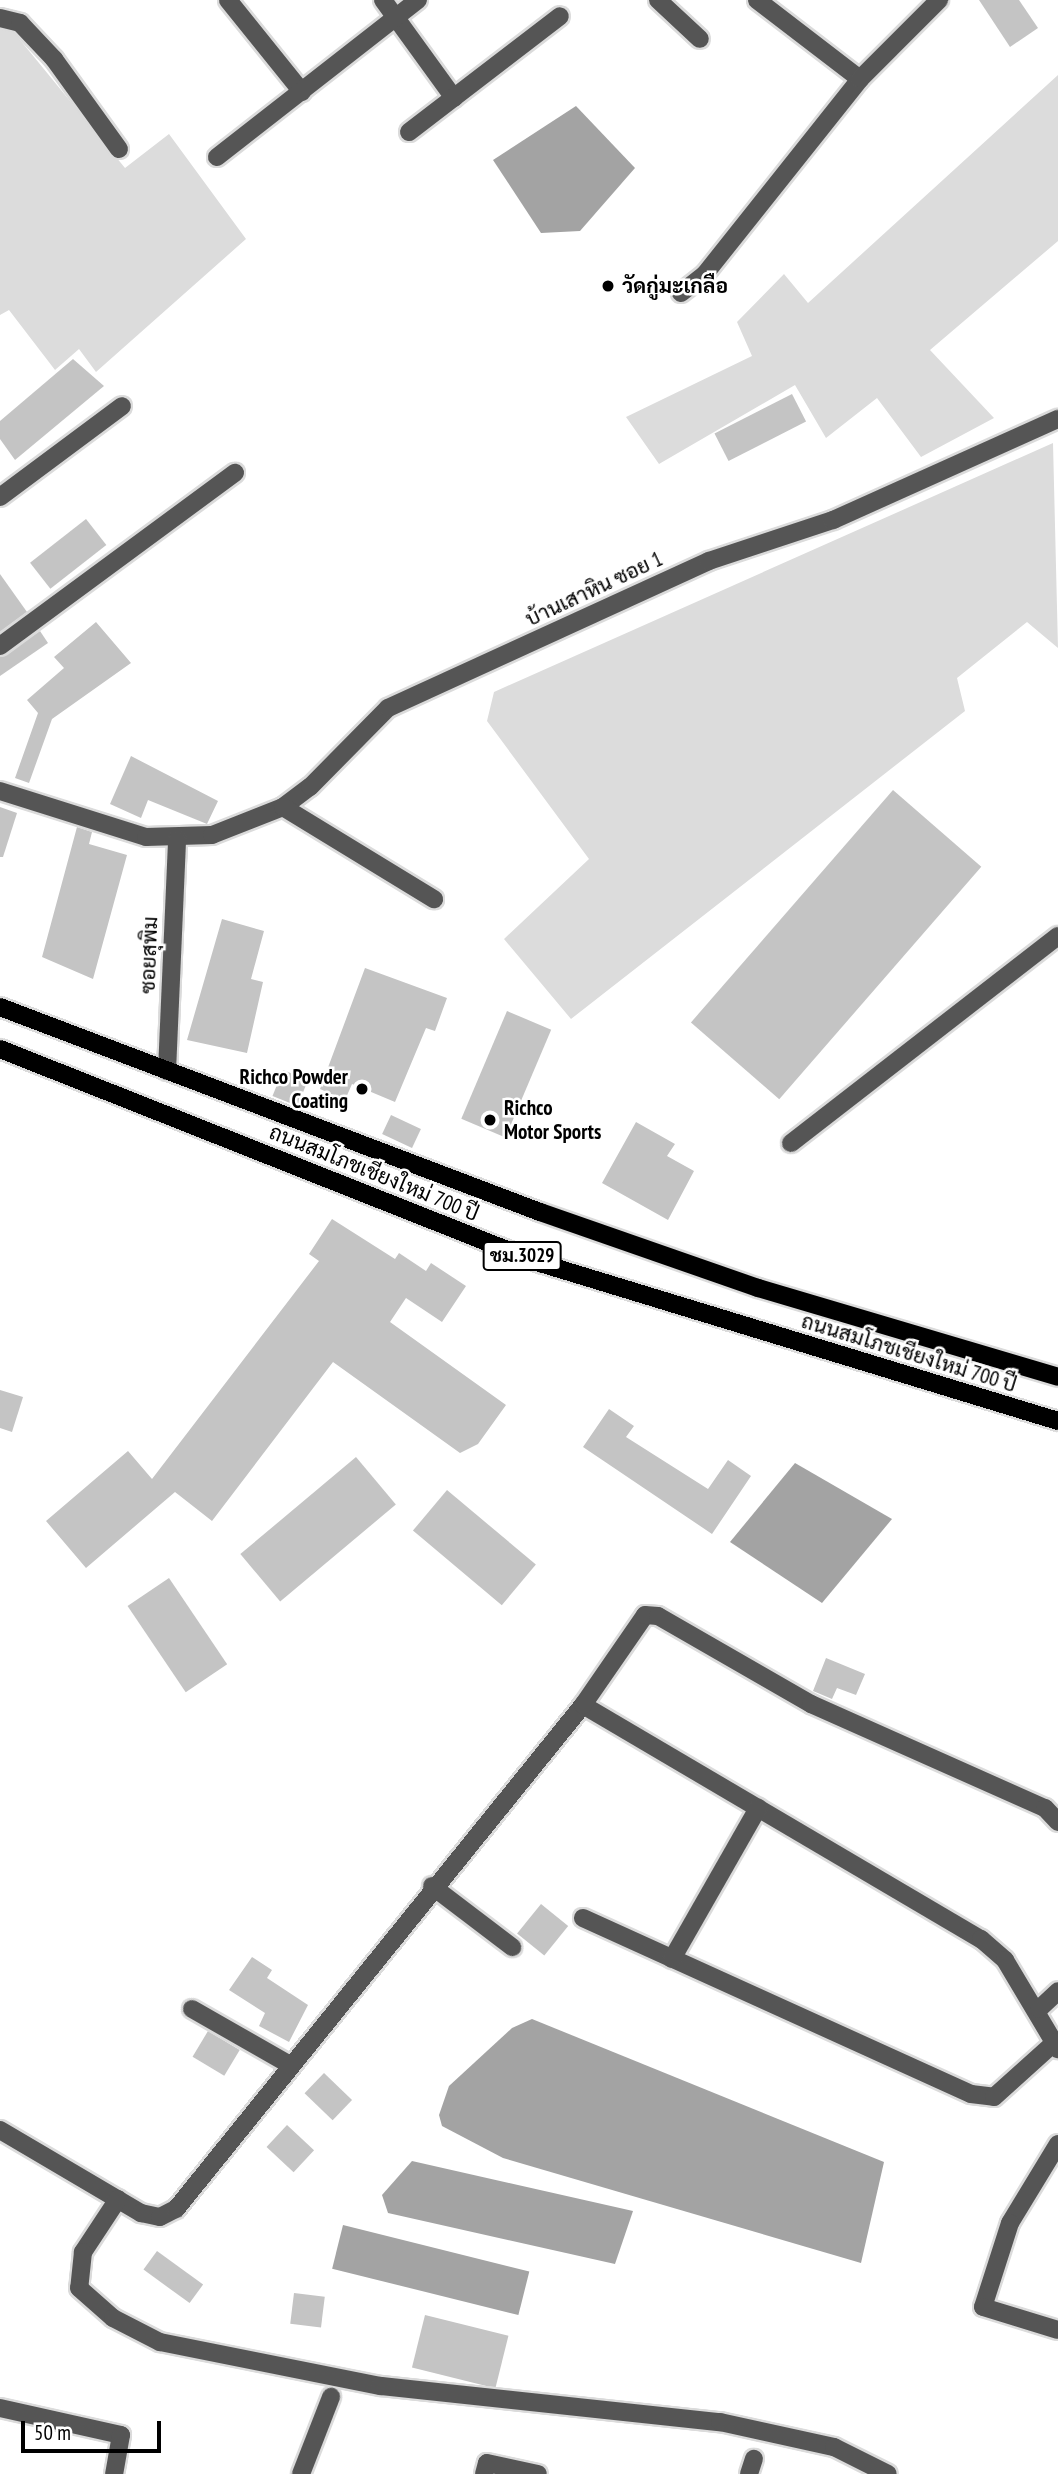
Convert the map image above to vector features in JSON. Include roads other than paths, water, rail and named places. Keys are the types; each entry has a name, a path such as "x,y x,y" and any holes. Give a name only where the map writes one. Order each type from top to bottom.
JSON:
{"main road":[{"name":"ถนนสมโภชเชียงใหม่ 700 ปี","path":"0,1007 758,1288 1058,1377"},
{"name":"ถนนสมโภชเชียงใหม่ 700 ปี","path":"0,1049 540,1263 1058,1421"}],"street":[{"path":"228,0 302,92"},
{"path":"383,0 454,98"},
{"path":"217,157 418,0"},
{"path":"657,0 700,39"},
{"path":"757,0 860,79"},
{"path":"681,293 705,274 860,79 939,0"},
{"path":"409,132 560,16"},
{"path":"0,18 20,23 54,59 119,149"},
{"path":"0,497 122,406"},
{"name":"บ้านเสาหิน ซอย 1","path":"0,791 134,833 177,840 212,835 283,807 335,764 387,708 709,561 834,520 1058,419"},
{"path":"0,646 235,473"},
{"path":"283,807 434,899"},
{"name":"ซอยสุพิม","path":"167,1071 177,840"},
{"path":"791,1143 1058,936"},
{"path":"0,2130 118,2199 160,2217 176,2208 432,1886 583,1705 637,1623 658,1616 736,1666 1045,1808 1058,1822"},
{"path":"583,1705 981,1939 1005,1960 1039,2009 1056,2046 1015,2083 984,2097 583,1918"},
{"path":"672,1959 758,1808"},
{"path":"432,1886 512,1947"},
{"path":"1039,2009 1058,1991"},
{"path":"192,2009 290,2066"},
{"path":"1058,2144 1010,2223 983,2307 1058,2330"},
{"path":"118,2199 83,2252 79,2288 113,2318 160,2342 381,2386 720,2421 834,2447 888,2474"},
{"path":"301,2474 331,2397"},
{"path":"0,2408 121,2435 114,2474"},
{"path":"484,2474 487,2463 538,2474"}],"place":[{"name":"วัดกู่มะเกลือ","path":"608,286"},
{"name":"Richco Powder Coating","path":"362,1089"},
{"name":"Richco Motor Sports","path":"490,1120"}]}
